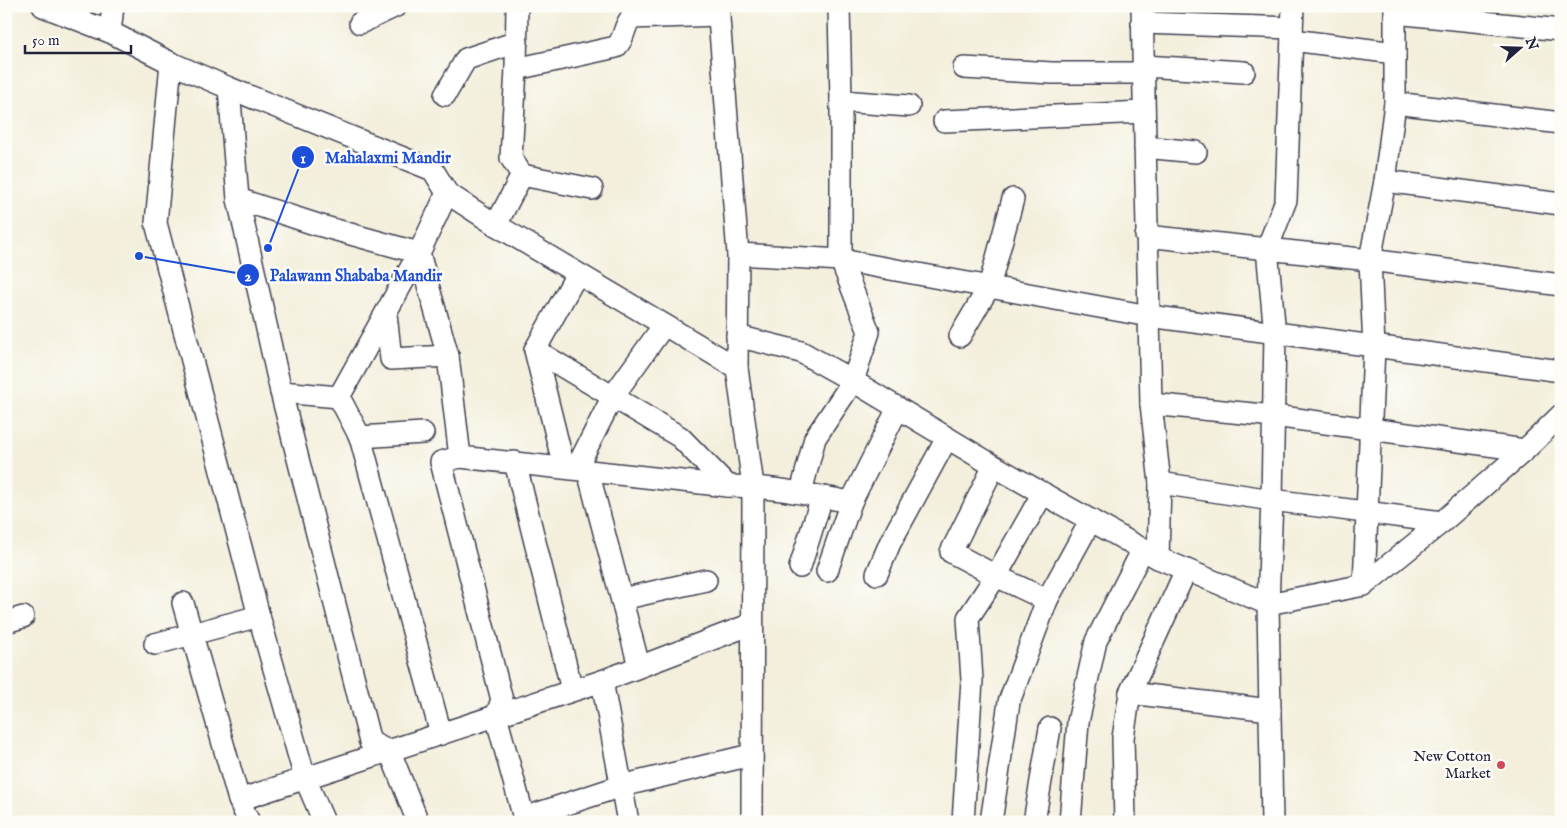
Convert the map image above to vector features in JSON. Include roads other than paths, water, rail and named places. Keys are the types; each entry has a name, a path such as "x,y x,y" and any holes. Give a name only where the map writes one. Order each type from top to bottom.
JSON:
{"street":[{"path":"43,6 110,32 229,88 434,170 447,193 496,226 737,368"},
{"path":"110,32 113,6"},
{"path":"360,23 396,6"},
{"path":"517,6 516,70 511,158 522,175 592,189"},
{"path":"801,492 815,438 853,381 869,332 841,260 841,101 838,6"},
{"path":"1272,822 1268,604 1275,334 1267,249 1286,200 1293,6"},
{"path":"1364,585 1374,347 1370,260 1385,181 1395,103 1395,10 1561,30"},
{"path":"516,70 616,47 621,42 627,23 631,18 719,11 738,254 737,368 753,486 752,822"},
{"path":"1072,818 1078,722 1096,641 1151,554 1160,483 1151,404 1142,15 1292,34 1395,53"},
{"path":"445,94 466,59 517,42"},
{"path":"171,62 156,223 259,616 305,778 324,822"},
{"path":"964,68 1052,73 1143,70 1244,72"},
{"path":"229,88 238,199 281,392 370,742 390,752 418,822"},
{"path":"841,101 910,106"},
{"path":"1395,103 1561,123"},
{"path":"944,121 1144,112"},
{"path":"1145,147 1196,152"},
{"path":"496,226 522,175"},
{"path":"1385,181 1561,204"},
{"path":"339,397 419,253 447,193"},
{"path":"238,199 318,225 419,253"},
{"path":"960,336 989,287 1013,200"},
{"path":"1146,236 1370,260 1561,285"},
{"path":"419,253 448,356 460,457"},
{"path":"738,254 841,260 1149,316 1561,371"},
{"path":"577,274 535,350 622,599 639,666"},
{"path":"386,314 391,359 448,356"},
{"path":"576,469 613,396 664,325"},
{"path":"737,336 801,352 994,466 1151,554 1268,604 1364,585 1442,522 1524,450 1561,414"},
{"path":"535,350 680,436 728,486"},
{"path":"281,392 339,397"},
{"path":"339,397 360,438 441,734"},
{"path":"1151,404 1274,416 1524,450"},
{"path":"827,570 851,502 898,408"},
{"path":"360,438 423,433"},
{"path":"877,574 890,543 947,438"},
{"path":"751,755 622,786 524,820 496,716 502,700 441,462 460,457 515,462 728,486 753,486 801,492 851,502"},
{"path":"515,462 572,690"},
{"path":"994,466 951,552 1047,600"},
{"path":"1160,483 1442,522"},
{"path":"963,822 972,680 968,618 996,576 1043,494"},
{"path":"800,568 822,497"},
{"path":"991,822 1009,702 1047,600 1091,520"},
{"path":"1125,822 1123,738 1130,693 1186,570"},
{"path":"622,599 706,580"},
{"path":"183,602 240,800 250,822"},
{"path":"155,644 259,616"},
{"path":"240,800 602,681 752,624"},
{"path":"602,681 628,822"},
{"path":"1130,693 1270,710"},
{"path":"1034,822 1050,728"}],"place":[{"name":"Mahalaxmi Mandir","path":"268,248"},
{"name":"Palawann Shababa Mandir","path":"139,256"},
{"name":"New Cotton Market","path":"1501,765"}]}
